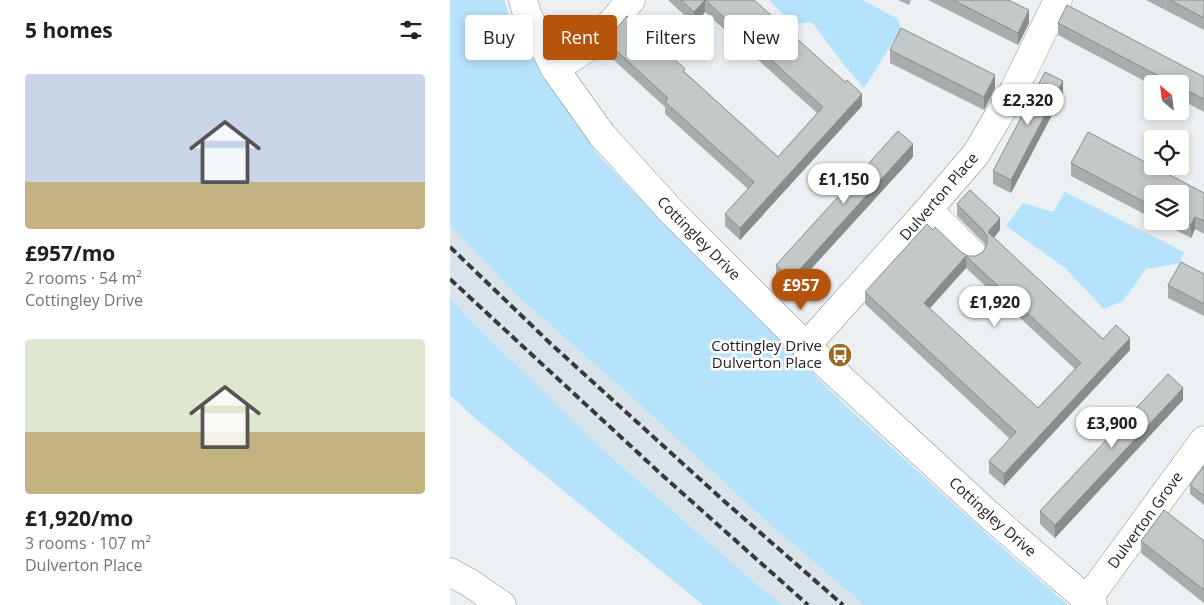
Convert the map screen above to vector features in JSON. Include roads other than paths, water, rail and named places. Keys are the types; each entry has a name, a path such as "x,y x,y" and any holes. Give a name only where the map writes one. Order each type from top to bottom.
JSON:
{"street":[{"name":"Cottingley Drive","path":"523,0 555,69 602,135 672,212 806,346 986,513 1090,603"},
{"path":"555,69 594,42 631,0"},
{"name":"Dulverton Place","path":"806,346 976,154 1015,88 1058,0"},
{"path":"928,210 972,253"},
{"name":"Dulverton Grove","path":"1090,603 1202,447"},
{"path":"450,572 470,582 502,605"}],"railway":[{"path":"450,247 551,344 724,501 843,605"},
{"path":"450,279 662,475 808,605"}],"place":[{"name":"Cottingley Drive Dulverton Place","path":"840,355"}]}
